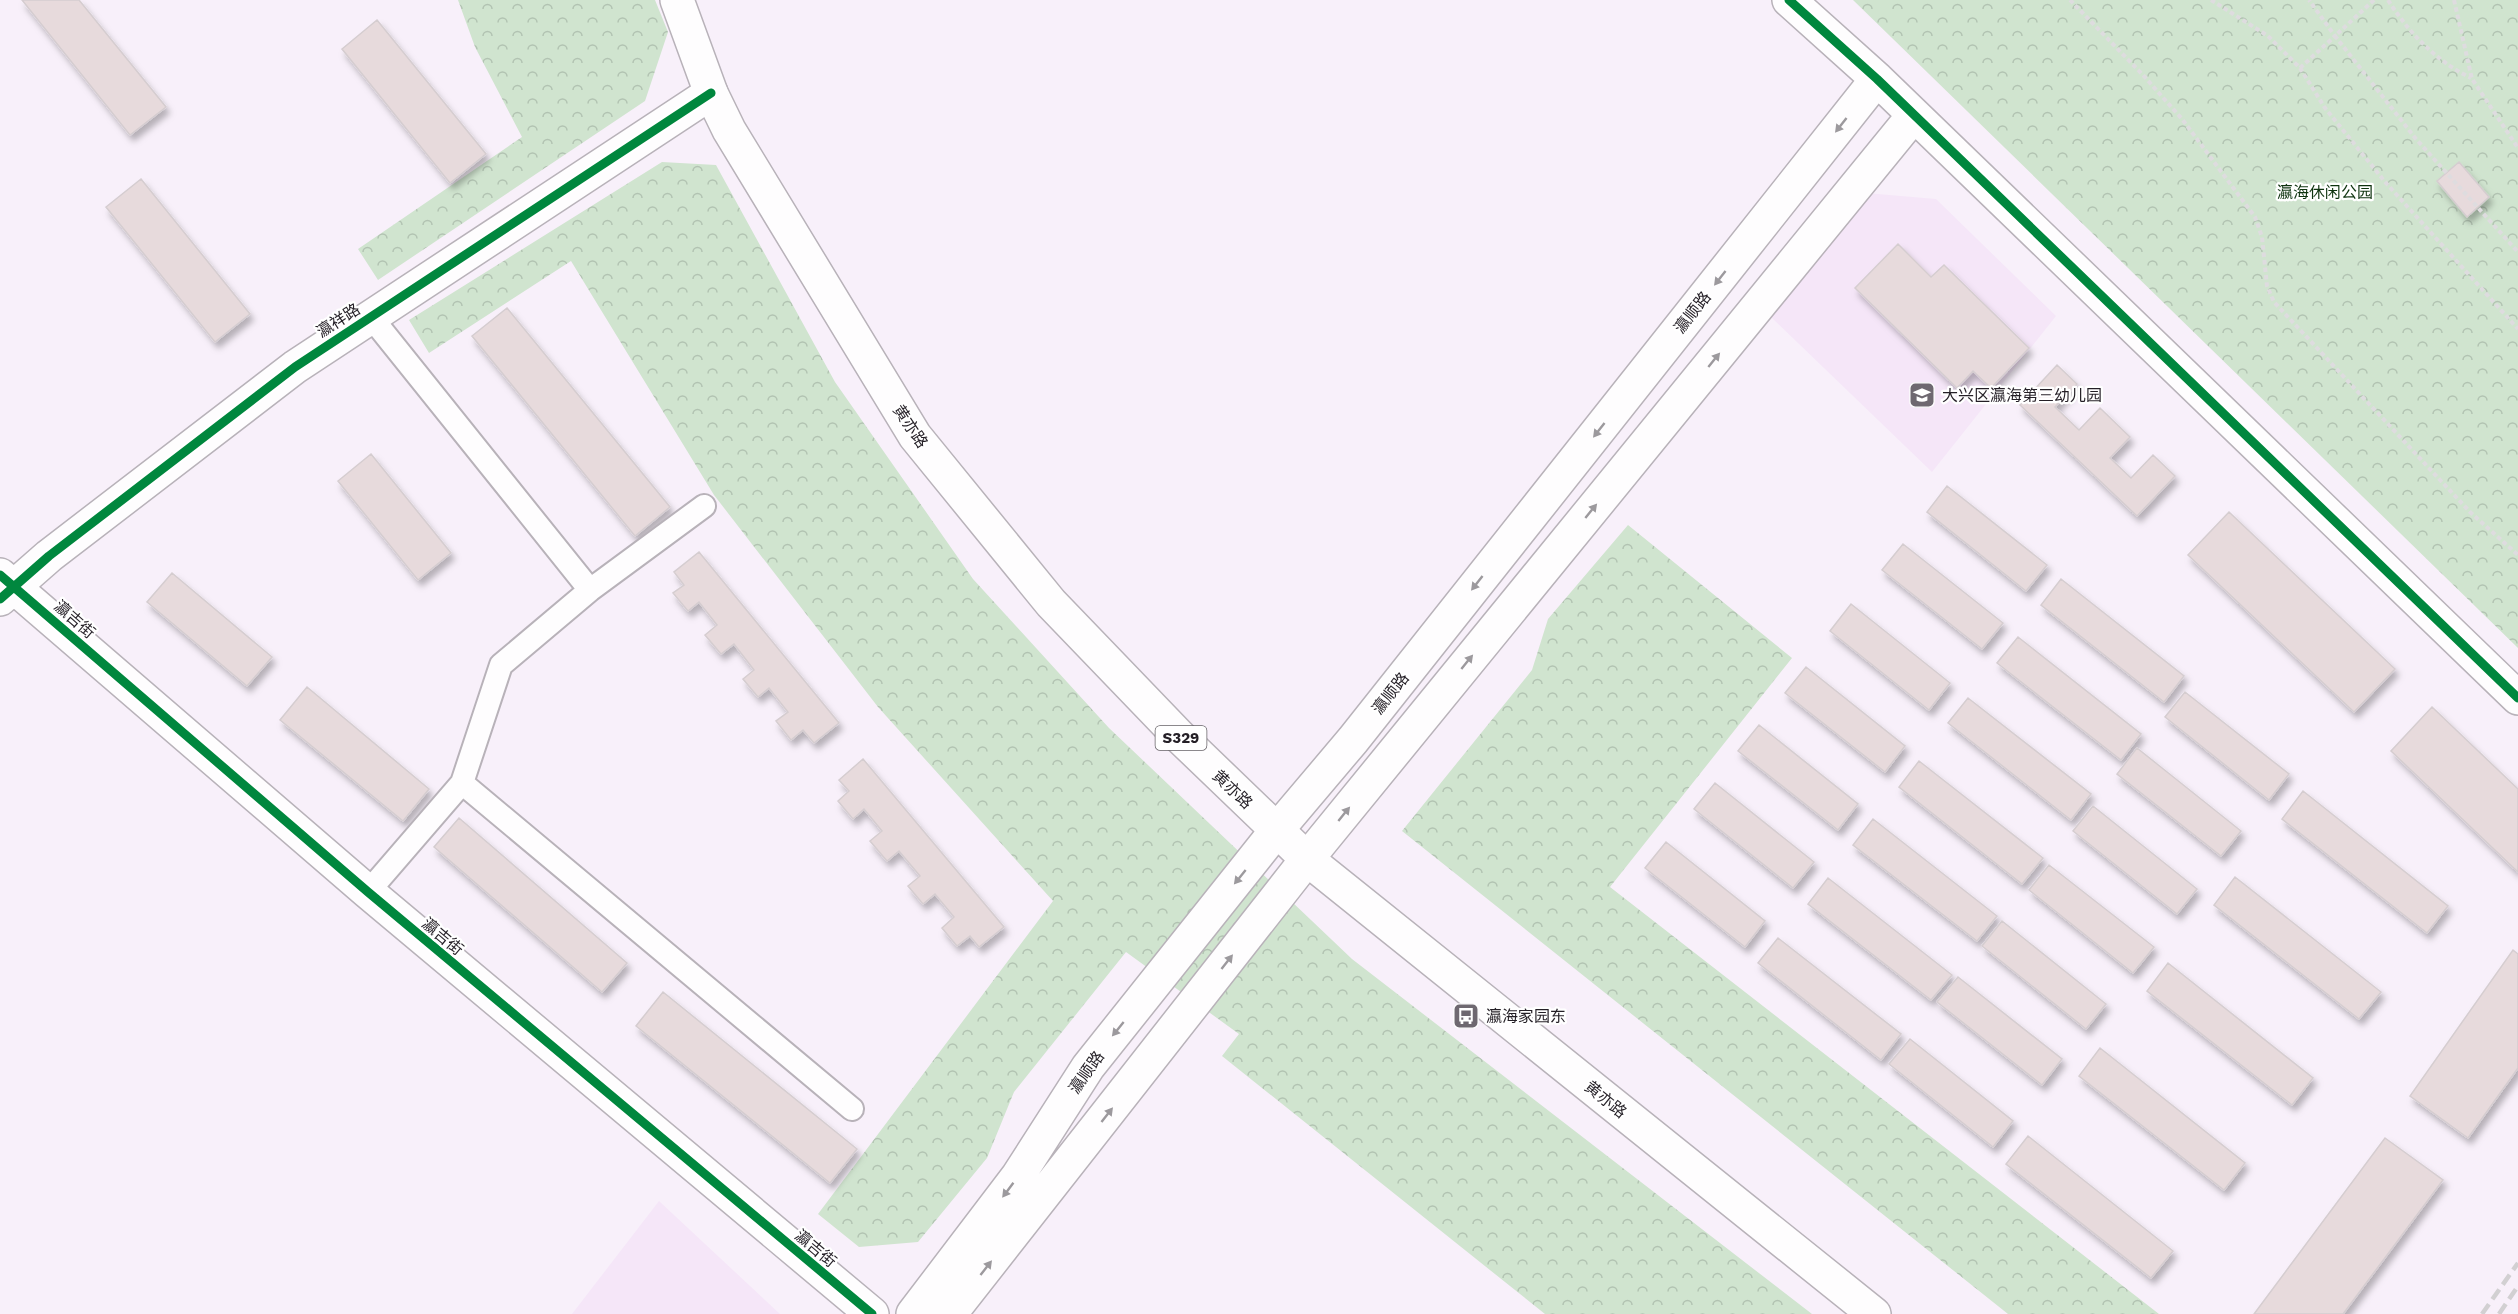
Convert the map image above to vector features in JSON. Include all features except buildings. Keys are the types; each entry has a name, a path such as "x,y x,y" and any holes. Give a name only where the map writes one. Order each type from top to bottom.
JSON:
{"main road":[{"name":"黄亦路","path":"677,0 711,93 729,130 915,436 1051,603 1179,736 1307,859 1874,1314"},
{"path":"1789,0 1877,79 2518,698"},
{"name":"瀛顺路","path":"913,1314 1018,1176 1088,1067 1276,831 1353,740 1877,79"},
{"name":"瀛祥路","path":"4,587 295,367 711,93"},
{"path":"950,1314 1307,859 1914,115"},
{"name":"瀛吉街","path":"4,587 872,1314"}],"street":[{"path":"371,317 590,590"},
{"path":"368,892 462,783 501,665 590,590 704,506"},
{"path":"462,783 852,1109"}],"path":[{"path":"2070,0 2182,119 2255,217 2262,237 2267,286 2274,302 2470,512 2518,555"},
{"path":"2211,0 2268,36 2300,68 2325,108 2386,183 2518,329"},
{"path":"2309,0 2416,139 2518,252"},
{"path":"2300,68 2374,0"},
{"path":"2388,0 2405,26 2449,67 2472,79"},
{"path":"2454,0 2472,79 2518,148"}],"shaded area":[{"name":"大兴区瀛海第三幼儿园","path":"1866,193 1936,199 2056,316 1932,472 1771,317"},
{"path":"659,1201 780,1314 572,1314"}],"green space":[{"path":"458,0 655,0 668,32 645,101 378,280 358,249 522,137 475,47"},
{"name":"瀛海休闲公园","path":"1853,0 2518,0 2518,648"},
{"path":"662,162 716,165 835,382 973,579 1109,728 1352,959 1812,1314 1545,1314 1222,1056 1239,1034 1126,952 1014,1092 987,1158 918,1242 859,1247 818,1214 1053,901 878,707 714,495 571,261 429,353 409,320"},
{"path":"1628,525 1792,658 1610,887 2159,1314 2008,1314 1402,831 1532,670 1548,619"}],"railway":[{"path":"2482,1314 2518,1263"},
{"path":"2499,1314 2518,1286"}],"cycle path":[{"path":"1789,0 1877,79 2518,698"},
{"path":"0,599 49,556 295,367 711,93"},
{"path":"0,575 368,892 872,1314"}],"place":[{"name":"大兴区瀛海第三幼儿园","path":"1922,395"},
{"name":"瀛海家园东","path":"1466,1016"}]}
